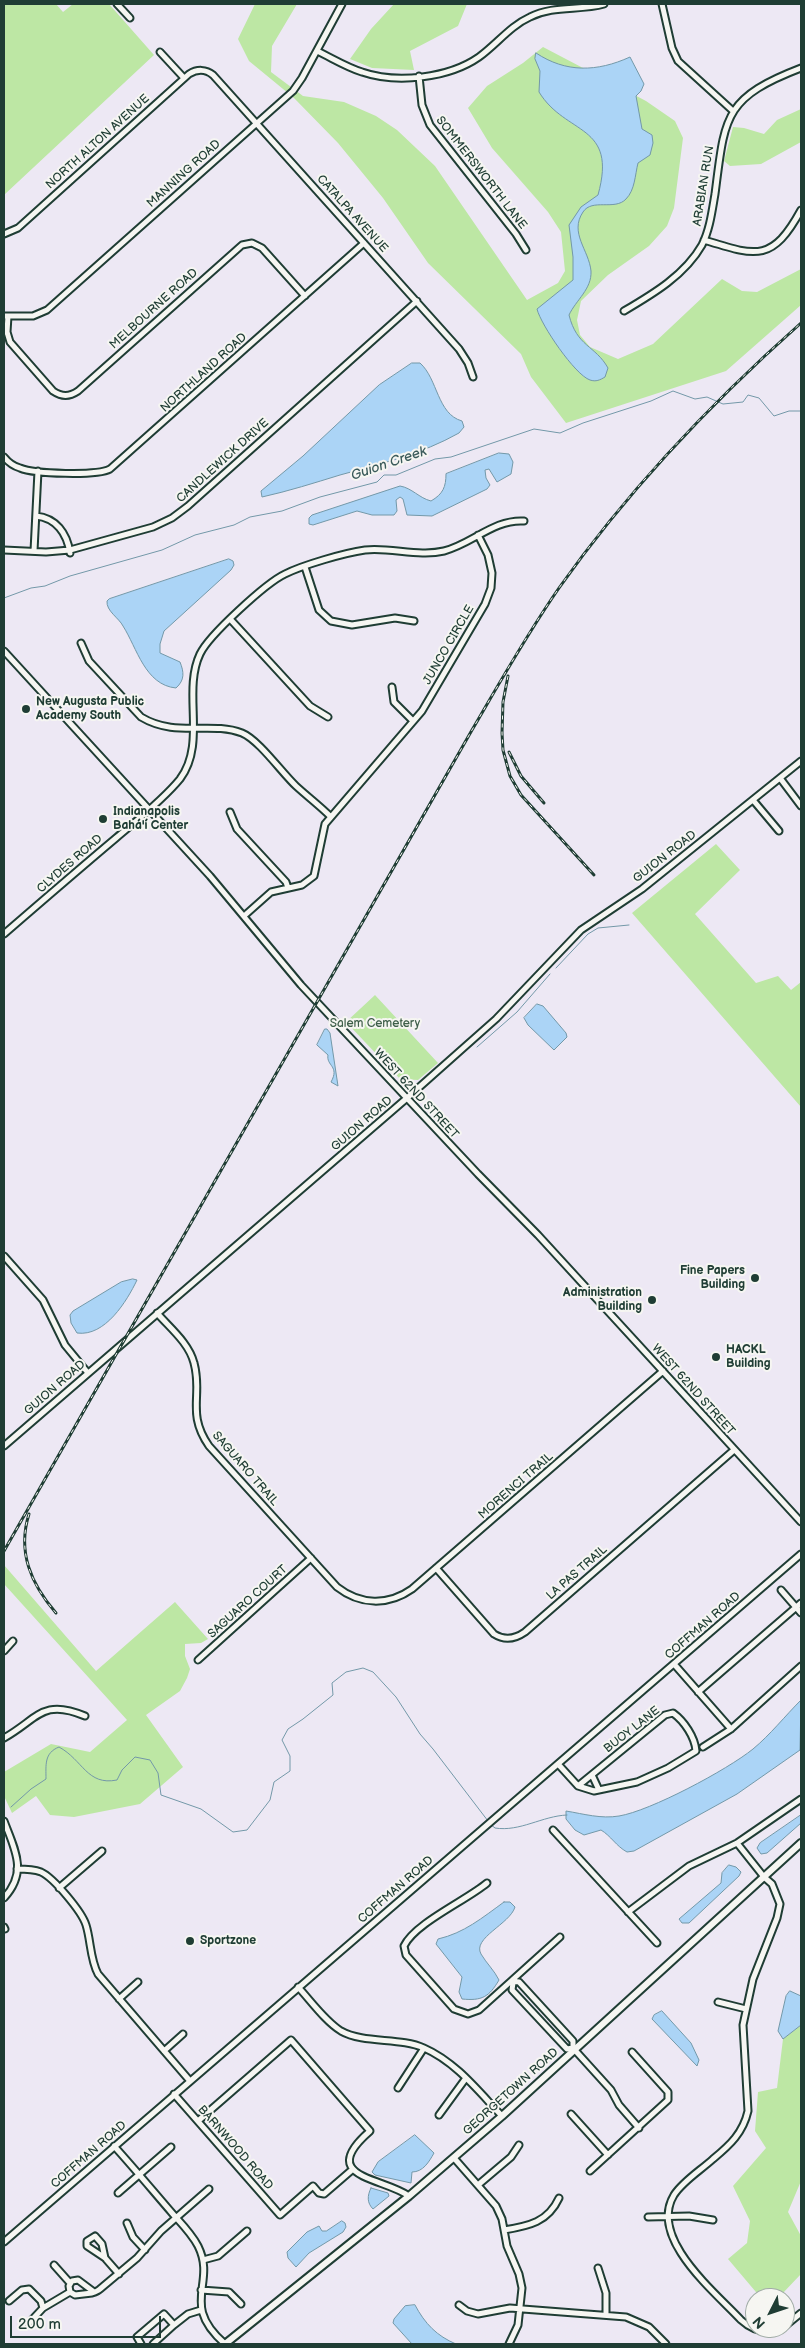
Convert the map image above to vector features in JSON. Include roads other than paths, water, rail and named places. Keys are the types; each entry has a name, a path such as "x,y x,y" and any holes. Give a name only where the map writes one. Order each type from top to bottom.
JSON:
{"main road":[{"name":"GEORGETOWN ROAD","path":"225,2344 454,2158 801,1844"}],"street":[{"path":"117,4 130,18"},
{"name":"MANNING ROAD","path":"6,316 33,316 47,310 298,85 342,4"},
{"path":"542,4 544,11"},
{"path":"317,50 347,67 367,74 386,77 443,74 469,63 520,22 544,11 604,4"},
{"path":"662,4 672,48 678,61 733,111"},
{"path":"160,52 184,78"},
{"name":"ARABIAN RUN","path":"624,311 654,293 678,274 693,258 704,240 712,214 724,132 733,111 744,98 756,89 801,68"},
{"name":"NORTH ALTON AVENUE","path":"4,234 18,228 184,78 194,71 207,71"},
{"name":"CATALPA AVENUE","path":"207,71 213,75 459,349 473,377"},
{"name":"SOMMERSWORTH LANE","path":"419,76 422,107 430,125 516,234 526,250"},
{"path":"704,240 739,251 762,251 782,240 801,210"},
{"name":"MELBOURNE ROAD","path":"6,316 7,335 12,346 53,391 59,395 68,396 78,391 240,246 248,243 256,244 305,296"},
{"name":"NORTHLAND ROAD","path":"4,457 18,468 38,471 94,474 110,470 364,243"},
{"name":"CANDLEWICK DRIVE","path":"4,550 70,551 149,529 180,512 417,301"},
{"path":"34,551 38,471"},
{"path":"36,516 48,519 60,527 66,537 70,551"},
{"name":"CLYDES ROAD","path":"4,934 149,810 177,782 186,769 191,752 195,673 200,654 211,638 279,577 305,567 365,550 443,551 514,520 524,521"},
{"name":"JUNCO CIRCLE","path":"288,888 302,885 314,876 317,870 322,832 331,816 422,711 490,593 491,567 488,555 478,535"},
{"path":"305,567 319,610 331,621 352,625 396,618 414,621"},
{"path":"231,620 310,706 328,717"},
{"path":"81,644 89,661 141,717 168,728 229,730 248,736 296,786 331,816"},
{"name":"WEST 62ND STREET","path":"4,651 244,916 301,985 538,1235 801,1522"},
{"path":"392,687 394,702 414,721"},
{"name":"GUION ROAD","path":"4,1446 407,1098 506,1010 581,930 642,889 801,761"},
{"path":"780,778 801,806"},
{"path":"753,800 779,831"},
{"path":"230,812 238,829 286,882 288,888 270,892 244,916"},
{"path":"4,1256 43,1300 65,1345 88,1373"},
{"name":"SAGUARO TRAIL","path":"157,1313 185,1344 194,1361 195,1413 206,1442 345,1593 361,1600 374,1601"},
{"name":"MORENCI TRAIL","path":"374,1601 390,1600 401,1596 436,1568 663,1371"},
{"name":"LA PAS TRAIL","path":"436,1568 494,1634 505,1638 517,1637 734,1450"},
{"name":"COFFMAN ROAD","path":"4,2242 801,1554"},
{"name":"SAGUARO COURT","path":"198,1660 311,1558"},
{"path":"781,1590 801,1613"},
{"path":"698,1692 801,1603"},
{"path":"4,1651 13,1641"},
{"path":"674,1664 732,1729"},
{"path":"703,1747 732,1729 801,1666"},
{"path":"4,1738 39,1714 50,1709 69,1710 85,1716"},
{"name":"BUOY LANE","path":"578,1786 665,1715 673,1713 680,1718 695,1743 696,1751 668,1768 637,1782 599,1790"},
{"path":"558,1764 578,1786 586,1790 599,1790 592,1775"},
{"path":"628,1912 688,1866 737,1843 801,1799"},
{"path":"4,1821 18,1856 18,1869 12,1886 4,1898"},
{"path":"553,1830 657,1943"},
{"path":"737,1843 776,1890 780,1909 753,1979 746,2009 742,2038 749,2104 745,2122 732,2142 676,2192 672,2200 669,2216 674,2241 684,2259 745,2323"},
{"path":"59,1888 102,1851"},
{"path":"18,1869 41,1873 59,1888 85,1922 93,1963 98,1974 190,2081"},
{"path":"487,1883 444,1910 407,1941 404,1950 407,1957 452,2008 463,2013 479,2010 560,1937"},
{"path":"119,1998 138,1982"},
{"path":"512,1982 512,1990 567,2049 574,2049"},
{"path":"512,1982 519,1982 573,2041 574,2049 610,2090 619,2105 639,2128"},
{"path":"298,1987 333,2024 344,2032 424,2048 466,2078 502,2116"},
{"path":"718,2002 746,2009"},
{"path":"164,2050 183,2034"},
{"path":"198,2121 291,2040 370,2131 356,2143 352,2151 350,2160 353,2169 362,2178 394,2187 409,2196"},
{"path":"398,2088 424,2048"},
{"path":"590,2171 639,2128 669,2097 668,2092 632,2052"},
{"path":"439,2115 466,2078"},
{"name":"BARNWOOD ROAD","path":"174,2094 280,2215 313,2186 319,2193 324,2194 353,2169"},
{"path":"571,2114 608,2155"},
{"path":"478,2186 511,2157 518,2145"},
{"path":"114,2146 196,2242 203,2260 201,2310 211,2331 225,2344"},
{"path":"118,2192 171,2147"},
{"path":"454,2158 496,2206 507,2246 519,2274 522,2288 517,2331 509,2344"},
{"path":"70,2292 75,2295 94,2292 119,2274 145,2250 159,2232 209,2189"},
{"path":"504,2230 526,2227 539,2222 552,2210 559,2198"},
{"path":"648,2217 689,2216 713,2220"},
{"path":"127,2223 133,2237 145,2250"},
{"path":"203,2260 218,2256 247,2231"},
{"path":"105,2258 119,2274"},
{"path":"54,2265 70,2283 70,2292"},
{"path":"598,2268 606,2293 606,2315"},
{"path":"70,2283 78,2280 94,2292"},
{"path":"9,2301 22,2290 28,2289 41,2301 44,2308"},
{"path":"201,2290 229,2292 241,2304"},
{"path":"28,2324 44,2308 70,2292"},
{"path":"459,2305 467,2311 478,2314 505,2308 631,2318 644,2323 657,2333 666,2344"},
{"path":"153,2344 186,2315 201,2310"},
{"path":"141,2344 137,2337 162,2315 164,2314 174,2325"}],"water":[{"path":"536,53 547,60 559,64 582,68 606,66 630,57 644,84 636,96 642,129 652,135 653,143 650,155 638,163 633,187 626,199 616,204 587,208 579,220 579,234 590,263 591,277 586,289 569,315 572,326 581,340 603,360 608,368 605,377 596,381 584,376 568,360 545,326 537,309 573,280 573,257 569,225 581,207 598,195 602,172 601,155 595,142 586,133 562,117 539,92 540,71 535,59"},
{"path":"412,363 420,363 431,378 447,411 462,421 464,427 459,433 401,458 262,497 261,491 303,456 379,385"},
{"path":"499,453 509,454 513,462 511,474 497,482 489,469 485,470 486,478 490,485 487,489 432,516 407,515 403,499 400,497 396,500 397,511 394,515 372,515 357,511 313,525 309,524 309,518 312,515 400,486 431,501 443,490 446,474"},
{"path":"229,559 233,561 234,565 231,570 164,631 160,644 160,653 180,662 183,673 181,682 176,688 165,685 149,673 123,626 107,605 107,601"},
{"path":"537,1004 543,1006 566,1033 567,1037 554,1050 528,1025 524,1018"},
{"path":"325,1029 330,1033 338,1086 331,1082 334,1073 328,1055 317,1045"},
{"path":"137,1280 127,1298 106,1324 87,1333 77,1333 71,1323 70,1315 73,1311 121,1282"},
{"path":"801,1700 800,1750 737,1794 634,1851 627,1852 623,1850 601,1830 584,1835 575,1830 566,1819 566,1811 599,1817 612,1817 633,1813 688,1789 725,1768 753,1749"},
{"path":"801,1815 801,1823 767,1853 761,1854 757,1848 760,1843"},
{"path":"729,1865 736,1867 741,1872 739,1876 689,1923 682,1923 679,1919 721,1883 722,1873"},
{"path":"504,1902 510,1902 515,1907 512,1913 486,1937 480,1948 481,1954 499,1980 484,1997 462,1999 459,1992 462,1977 436,1944 438,1939 465,1929"},
{"path":"790,1991 801,1996 801,2025 783,2039 778,2031 786,1996"},
{"path":"662,2011 691,2043 699,2060 697,2066 652,2019 654,2015"},
{"path":"415,2135 434,2153 428,2163 416,2172 412,2172 411,2183 375,2175 372,2172 378,2162"},
{"path":"371,2188 388,2193 389,2196 373,2209 368,2199"},
{"path":"342,2221 346,2227 343,2232 309,2253 296,2267 288,2258 287,2252 307,2232 319,2226 322,2231 326,2231"},
{"path":"415,2305 432,2329 456,2344 412,2344 393,2323 405,2306"}],"waterway":[{"name":"Guion Creek","path":"4,598 31,588 45,586 70,576 162,550 195,535 234,525 250,517 282,511 320,497 377,482 384,475 396,475 435,459 451,457 534,429 560,433 583,423 651,401 673,391 695,399 707,397 723,404 743,402 748,395 759,398 774,416 789,411 801,411"},
{"path":"556,968 588,934 598,928 629,925"},
{"path":"477,1047 517,1012 550,974"},
{"path":"11,1807 31,1789 46,1779 48,1756 59,1747 74,1758 92,1776 107,1781 117,1780 122,1770 135,1757 150,1760 158,1773 161,1795 201,1809 233,1832 247,1830 270,1800 274,1782 290,1771 290,1756 282,1740 288,1729 333,1695 332,1683 346,1672 363,1668 373,1672 396,1697 420,1734 488,1821"},
{"path":"490,1824 495,1828 513,1828 567,1815"}],"railway":[{"path":"4,1551 472,730 536,623 586,551 672,448 735,384 801,323"},
{"path":"508,676 503,702 502,733 503,750 510,776 521,795 594,875"},
{"path":"509,752 521,776 544,803"},
{"path":"29,1514 25,1541 29,1567 40,1591 56,1613"}],"place":[{"name":"New Augusta Public Academy South","path":"26,709"},
{"name":"Indianapolis Bahá'í Center","path":"103,819"},
{"name":"Fine Papers Building","path":"755,1278"},
{"name":"Administration Building","path":"652,1300"},
{"name":"HACKL Building","path":"716,1357"},
{"name":"Sportzone","path":"190,1941"}],"park label":[{"name":"Salem Cemetery","path":"375,1024"}]}
